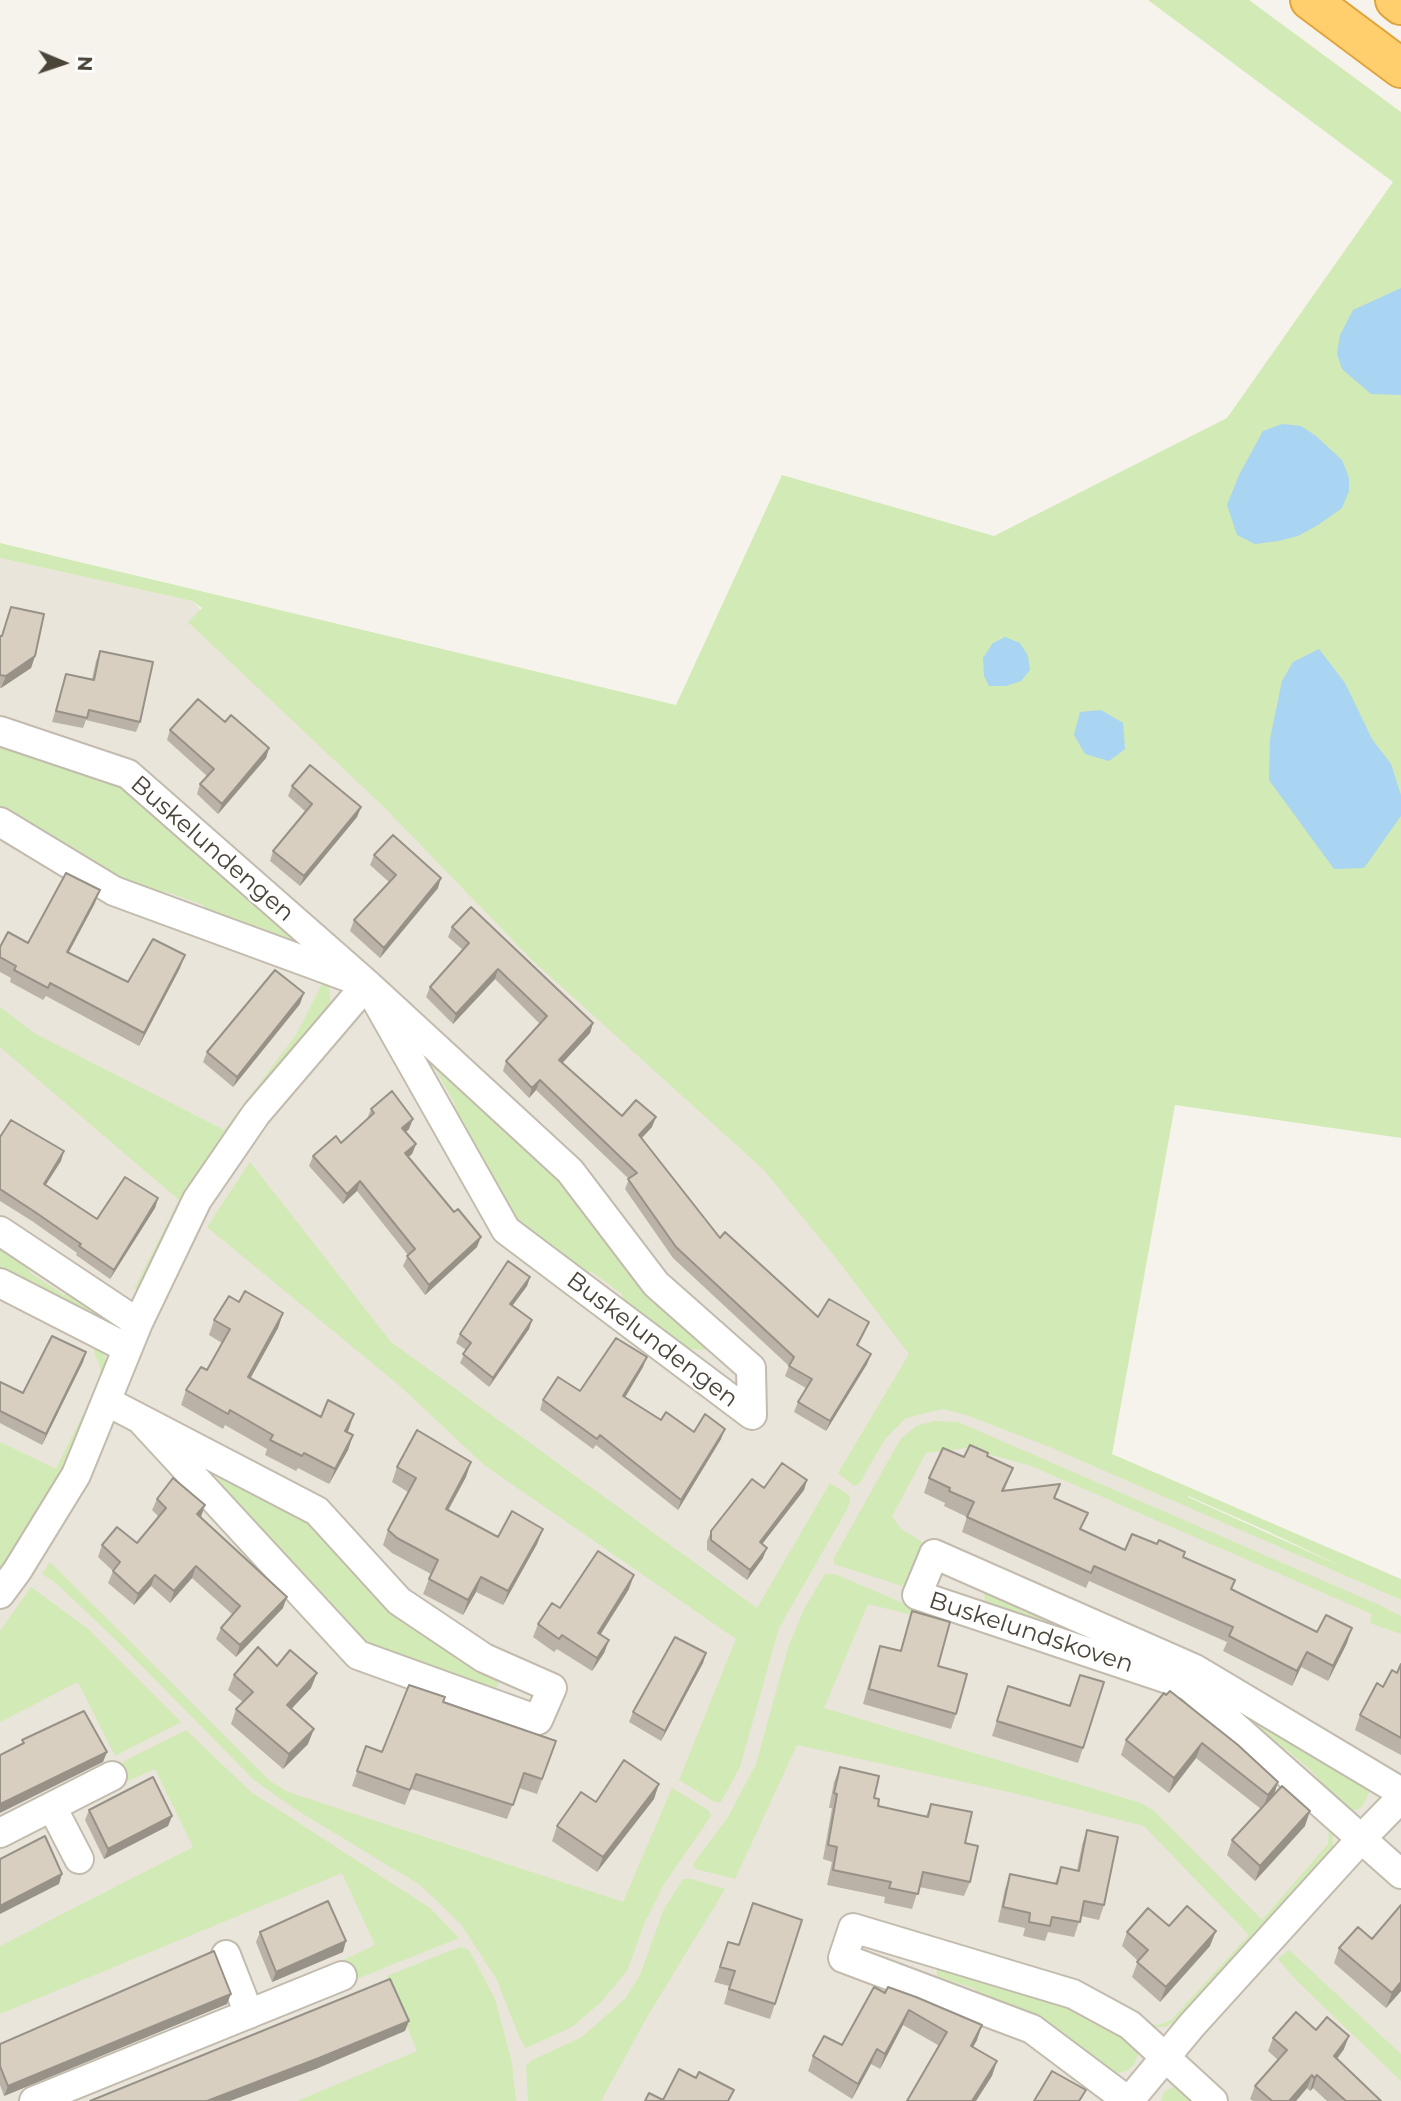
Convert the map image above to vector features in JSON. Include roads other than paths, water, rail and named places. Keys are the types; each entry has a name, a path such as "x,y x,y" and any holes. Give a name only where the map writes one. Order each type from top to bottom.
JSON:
{"highway":[{"path":"1310,0 1401,68"},
{"path":"1395,0 1401,5"}],"street":[{"name":"Buskelundengen","path":"0,731 128,774 367,984 570,1171 656,1284 751,1368 752,1415 506,1230 367,984 114,891 0,822"},
{"path":"0,1594 17,1572 76,1475 133,1336 197,1200 256,1114 367,984"},
{"path":"0,1231 133,1336"},
{"path":"0,1283 133,1336"},
{"path":"108,1402 317,1511 398,1601 484,1658 552,1688 538,1720 358,1655 142,1421"},
{"name":"Buskelundskoven","path":"1401,1792 1195,1669 934,1554 917,1595 1189,1686 1401,1874"},
{"path":"0,1833 112,1776"},
{"path":"1213,2101 1164,2056 1129,2025 1073,1994 853,1928 844,1958 1032,2029 1128,2101 1164,2056 1401,1798"},
{"path":"52,1807 79,1859"},
{"path":"226,1955 249,2014"},
{"path":"34,2101 342,1976"}],"water":[{"path":"1401,288 1401,395 1371,394 1342,369 1337,354 1340,335 1353,310"},
{"path":"1282,424 1301,426 1342,460 1349,478 1349,491 1342,508 1318,525 1298,536 1255,544 1237,535 1227,505 1239,475 1263,431"},
{"path":"1005,637 1020,643 1028,656 1030,670 1021,681 1006,686 989,686 984,676 983,658 993,643"},
{"path":"1319,649 1345,683 1372,739 1391,764 1401,795 1401,816 1364,868 1334,869 1269,780 1270,739 1282,681 1293,662"},
{"path":"1101,710 1123,723 1125,749 1109,761 1085,754 1074,735 1080,712"}]}
